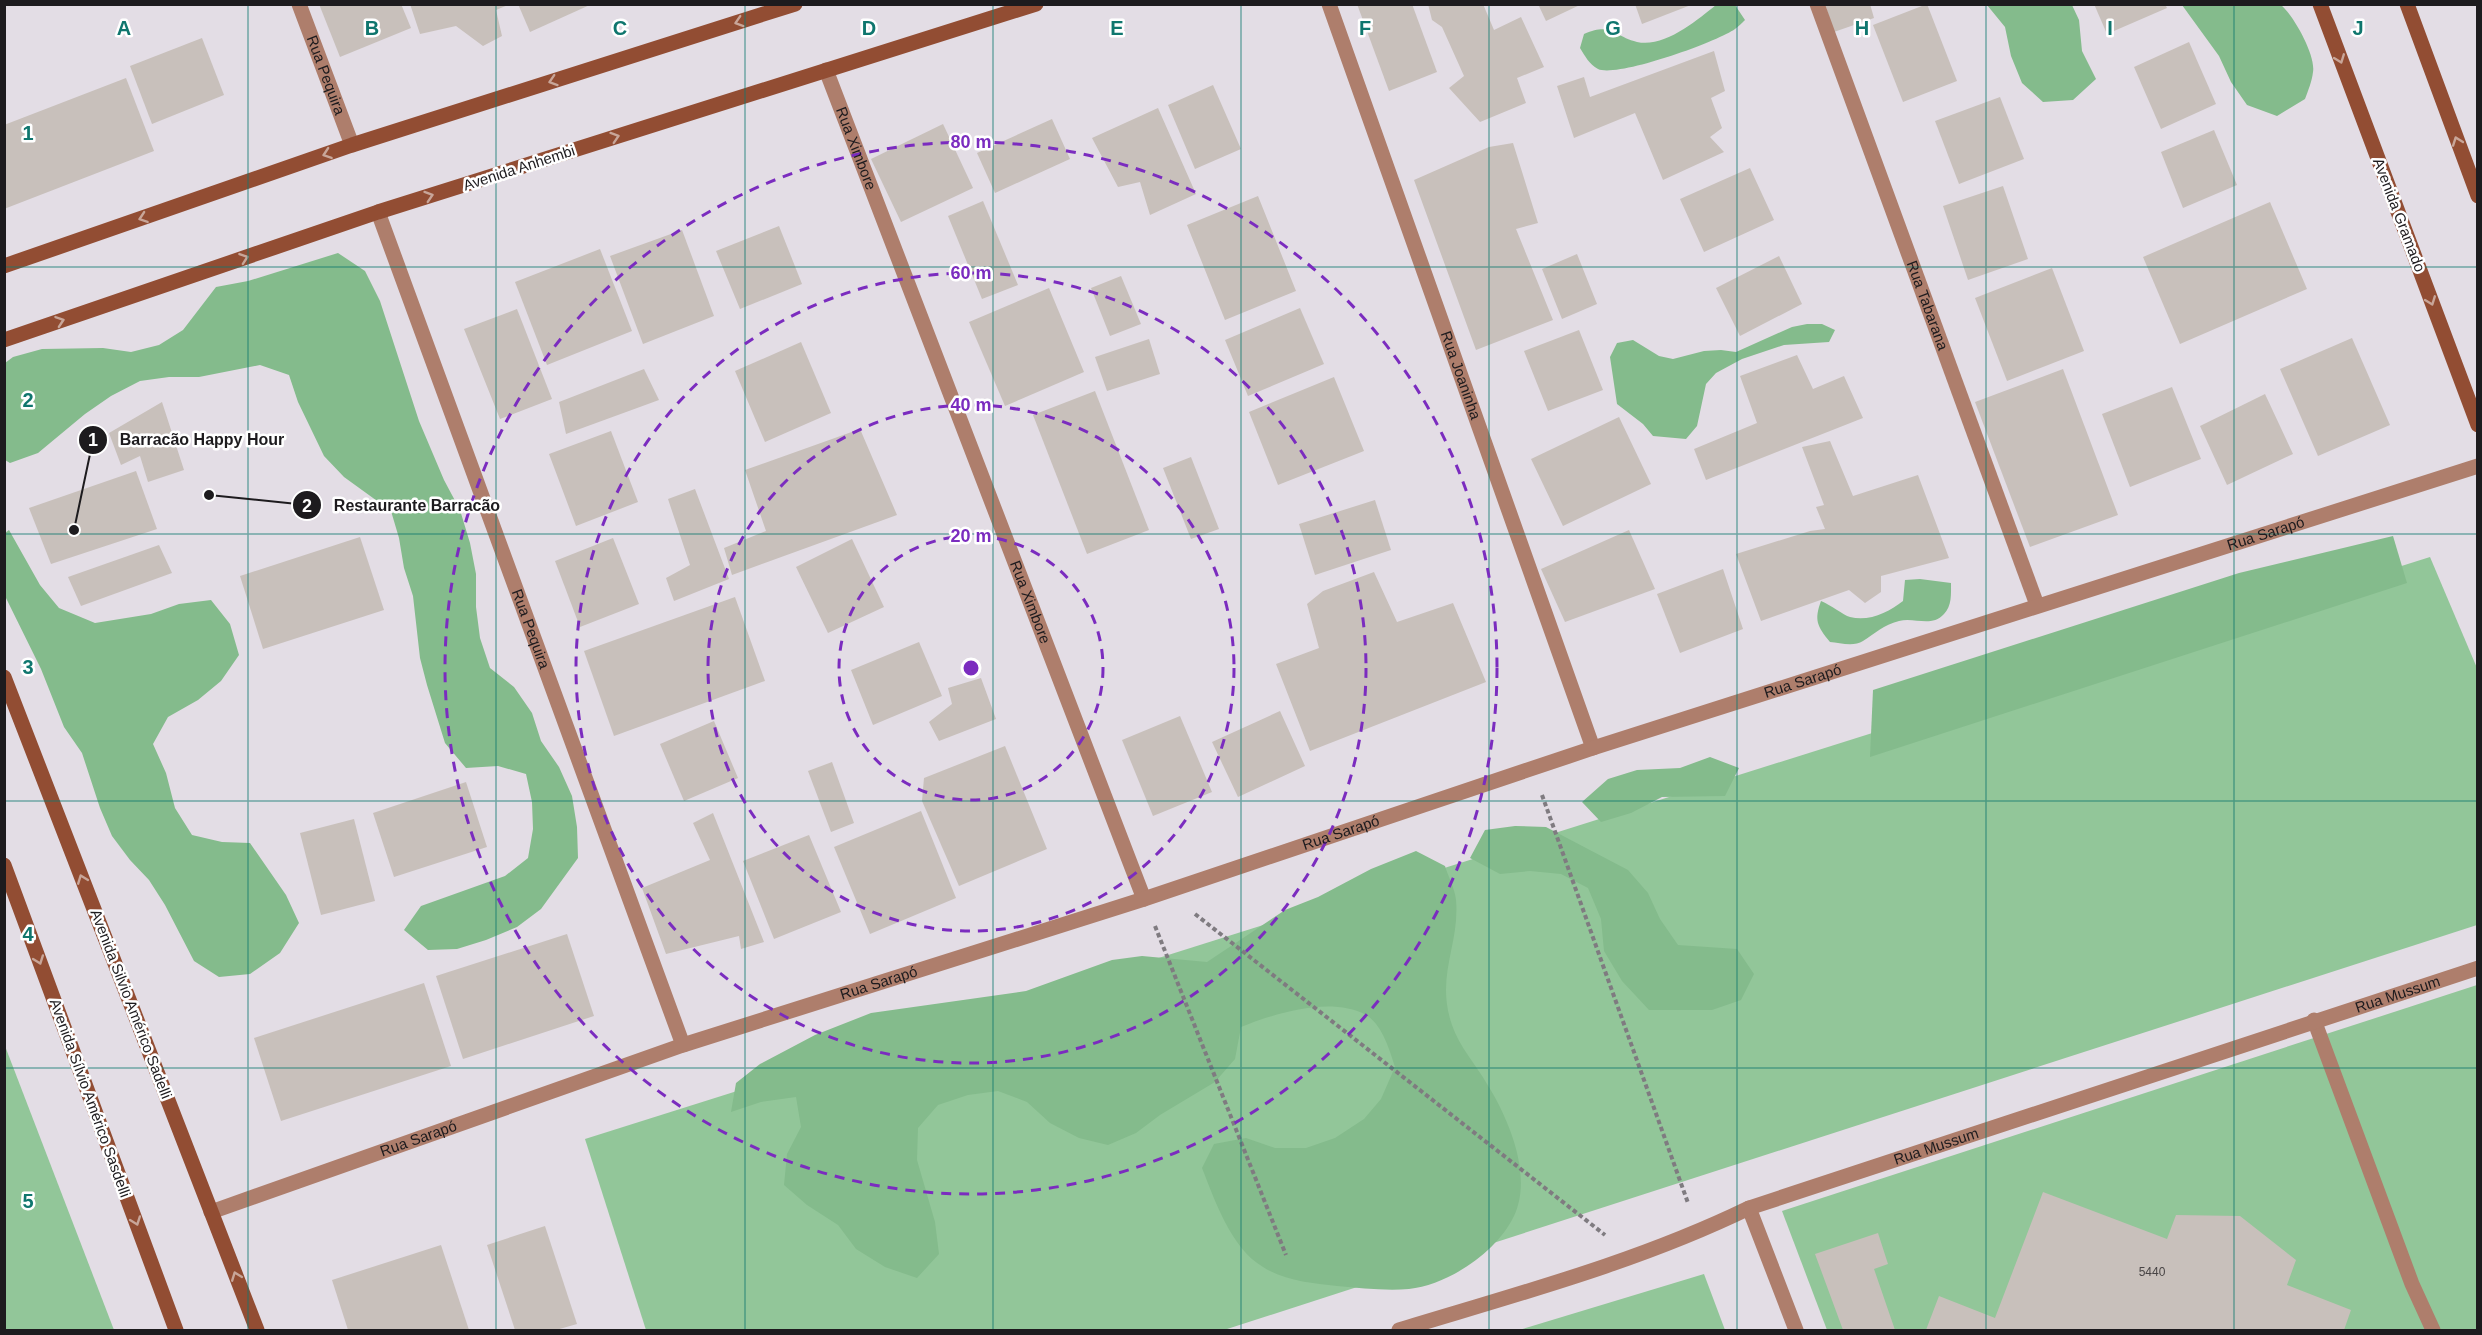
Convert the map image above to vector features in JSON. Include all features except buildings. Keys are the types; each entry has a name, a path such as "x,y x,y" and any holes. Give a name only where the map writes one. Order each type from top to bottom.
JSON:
{"street":[{"name":"Rua Pequira","path":"299,4 352,145"},
{"name":"Avenida Anhembi","path":"4,340 378,212 1036,4"},
{"name":"Rua Joaninha","path":"1329,4 1593,748"},
{"name":"Rua Tabarana","path":"1817,4 2037,605"},
{"name":"Avenida Gramado","path":"2320,4 2478,425"},
{"path":"2407,4 2478,195"},
{"path":"4,266 352,145 793,5"},
{"name":"Rua Ximbore","path":"826,70 1144,899"},
{"name":"Rua Pequira","path":"378,212 683,1045"},
{"name":"Rua Sarapó","path":"211,1212 683,1045 1144,899 1593,748 2478,466"},
{"name":"Avenida Silvio Américo Sadelli","path":"4,677 258,1330"},
{"name":"Avenida Sílvio Américo Sasdelli","path":"4,866 176,1330"},
{"name":"Rua Mussum","path":"1399,1330 1634,1258 1699,1232 1749,1208 2314,1020 2478,968"},
{"path":"2314,1020 2408,1273 2433,1330"},
{"path":"1749,1208 1796,1330"}],"path":[{"path":"1533,770 1699,1232"},
{"path":"1166,891 1634,1258"},
{"path":"1144,899 1286,1254"}],"green space":[{"path":"1716,5 1735,5 1745,20 1725,35 1689,50 1645,64 1609,70 1598,69 1580,48 1584,34 1601,29 1612,31 1637,42 1658,41 1680,31"},
{"path":"1987,5 2072,5 2079,20 2082,51 2096,79 2073,100 2043,102 2022,83 2011,56 2005,27"},
{"path":"2182,5 2281,5 2297,26 2311,56 2313,72 2305,99 2277,116 2247,105 2231,82 2219,56"},
{"path":"338,253 365,271 380,301 419,421 444,480 460,510 476,574 476,607 480,638 490,668 514,687 532,713 541,741 559,767 572,796 577,827 578,858 541,909 517,927 457,949 428,950 404,930 421,906 505,876 528,858 533,829 532,802 526,774 498,766 466,768 445,743 420,658 413,596 391,511 344,477 324,456 298,402 289,375 260,365 199,377 169,377 140,381 111,396 85,414 38,453 10,463 5,460 5,363 13,357 42,349 103,348 131,352 159,345 183,330 216,287 248,281"},
{"path":"1822,324 1835,330 1829,342 1784,345 1742,359 1716,373 1706,384 1697,426 1686,439 1653,436 1643,424 1617,404 1610,357 1617,343 1633,340 1659,356 1673,359 1704,351 1736,352 1792,327"},
{"path":"9,530 40,585 59,608 95,623 151,614 179,604 211,600 230,624 239,655 221,681 198,700 168,717 153,744 166,773 175,808 192,835 222,842 250,843 286,895 299,923 280,953 250,974 219,977 194,961 165,905 149,880 112,836 82,753 64,727 41,669 5,596 5,533"},
{"path":"2393,536 2407,583 1870,757 1873,690 2239,573"},
{"path":"2430,557 2477,668 2477,925 1224,1330 646,1330 585,1139"},
{"path":"1920,579 1951,583 1951,600 1944,614 1939,618 1928,621 1899,621 1884,627 1859,643 1851,644 1830,642 1822,632 1817,618 1821,601 1850,617 1871,617 1903,601 1905,580"},
{"path":"1710,757 1739,768 1725,796 1662,797 1631,813 1601,822 1582,802 1608,779 1637,770 1680,768"},
{"path":"1515,826 1546,827 1628,870 1648,893 1660,919 1678,945 1737,949 1754,974 1741,1000 1712,1010 1649,1010 1622,981 1604,951 1601,919 1588,888 1561,874 1530,871 1500,874 1470,858 1485,830"},
{"path":"1416,851 1445,866 1454,891 1456,916 1447,976 1447,1007 1459,1040 1503,1114 1516,1148 1521,1183 1514,1216 1496,1242 1470,1264 1439,1281 1409,1289 1391,1290 1308,1282 1271,1272 1252,1259 1233,1236 1225,1223 1202,1168 1214,1144 1246,1138 1275,1148 1306,1148 1335,1138 1364,1119 1381,1099 1395,1067 1385,1038 1377,1025 1366,1015 1352,1009 1320,1007 1303,1009 1241,1027 1235,1059 1215,1082 1160,1115 1136,1133 1108,1145 1079,1138 1050,1123 1027,1102 998,1091 968,1095 938,1105 918,1128 917,1160 935,1222 939,1254 917,1278 885,1267 856,1249 838,1225 807,1205 784,1185 787,1154 801,1127 796,1097 761,1102 731,1112 736,1083 760,1064 815,1035 871,1013 1026,991 1112,960 1142,956 1207,962 1285,910 1318,897 1371,869"},
{"path":"2477,985 2477,1330 1827,1330 1782,1211"},
{"path":"5,1046 114,1330 5,1330"},
{"path":"1704,1274 1725,1330 1519,1330"}],"place":[{"name":"Restaurante Barracão","path":"209,495"},
{"name":"Barracão Happy Hour","path":"74,530"}]}
